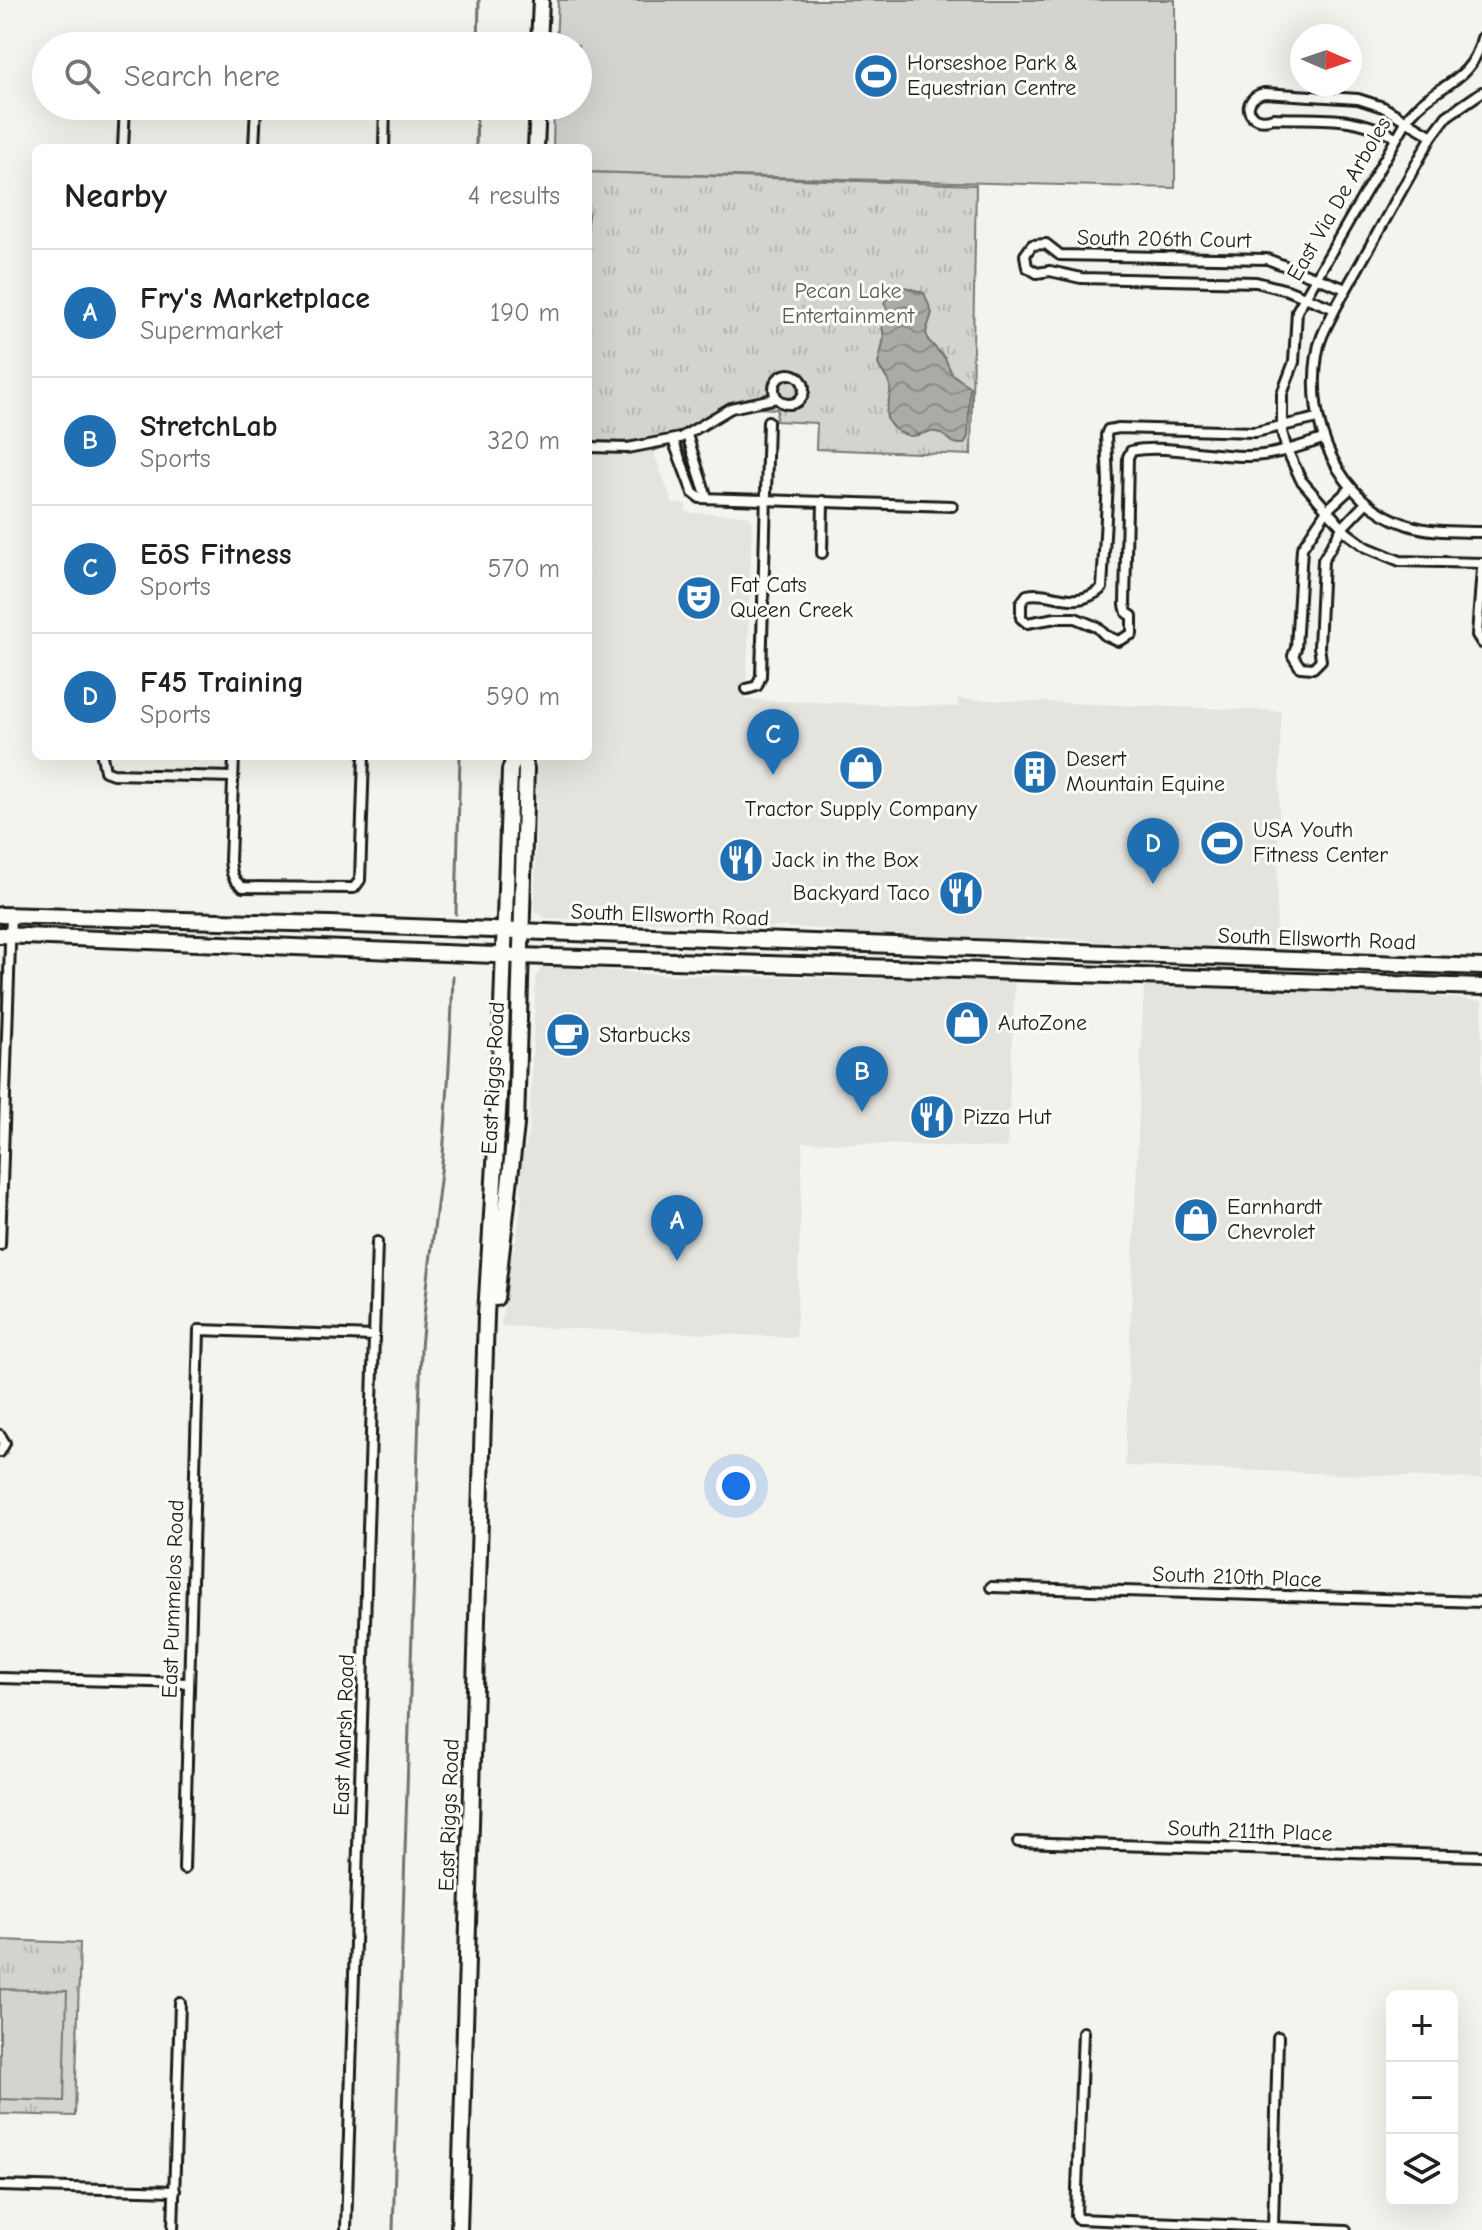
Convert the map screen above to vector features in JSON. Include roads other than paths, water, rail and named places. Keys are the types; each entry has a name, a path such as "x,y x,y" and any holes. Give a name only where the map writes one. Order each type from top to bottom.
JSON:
{"main road":[{"path":"540,32 541,0"},
{"path":"536,144 537,120"},
{"name":"East Riggs Road","path":"459,2230 484,1401 510,770 514,760"},
{"name":"East Riggs Road","path":"484,1401 516,1125 524,760"},
{"name":"South Ellsworth Road","path":"6,915 504,930 1482,967"},
{"name":"South Ellsworth Road","path":"5,935 504,956 1482,987"},
{"path":"1009,971 1010,950"},
{"path":"1225,958 1227,978"}],"street":[{"name":"East Via De Arboles","path":"1482,38 1474,61 1466,72 1420,103 1407,120 1303,297 1297,311 1294,362 1282,394 1282,426 1287,450 1301,480 1342,528 1366,547 1400,561 1482,566"},
{"path":"1482,92 1447,116 1432,136 1335,309 1317,354 1318,418 1323,439 1334,464 1351,488 1366,503 1415,527 1436,531 1482,532"},
{"path":"1396,137 1376,127 1350,120 1273,118 1264,122 1254,118 1249,110 1250,102 1256,95 1264,93 1358,99 1383,107 1432,136"},
{"path":"123,144 124,120"},
{"path":"254,144 255,120"},
{"path":"384,144 385,120"},
{"name":"South 206th Court","path":"1303,297 1256,282 1081,278 1050,271 1037,273 1027,267 1025,255 1032,245 1038,243 1046,244 1060,255 1258,258 1315,277"},
{"path":"1315,277 1346,289"},
{"path":"1303,297 1335,309"},
{"path":"592,447 628,448 673,440 731,408 777,398"},
{"path":"1318,418 1255,432 1108,430 1102,588 1091,596 1062,601 1027,595 1021,603 1021,618 1027,623 1056,618 1084,620 1118,641 1132,634 1132,616 1127,613 1125,605 1128,457 1131,451 1243,456 1287,450 1323,439"},
{"path":"747,689 757,686 761,676 768,421"},
{"path":"687,435 707,498"},
{"path":"673,440 693,493 700,498 952,506"},
{"path":"686,473 698,469"},
{"path":"1351,488 1327,510 1300,554 1296,648 1293,656 1300,667 1313,668 1321,660 1321,565 1342,528 1366,503"},
{"path":"822,553 823,501"},
{"path":"1482,566 1477,635 1482,643"},
{"path":"103,760 105,771 113,774 233,777"},
{"path":"234,760 230,860 231,874 236,883 243,887 354,888 360,880 364,760"},
{"path":"0,1245 6,915"},
{"name":"East Marsh Road","path":"346,2230 377,1242"},
{"name":"East Pummelos Road","path":"184,1869 199,1330 374,1336"},
{"path":"0,1435 5,1443 0,1452"},
{"name":"South 210th Place","path":"991,1587 1482,1602"},
{"path":"0,1678 189,1683"},
{"name":"South 211th Place","path":"1018,1842 1482,1856"},
{"path":"173,2230 180,2003"},
{"path":"1083,2032 1076,2215 1083,2221 1346,2230"},
{"path":"1273,2227 1278,2037"},
{"path":"0,2186 175,2191"}],"water":[{"path":"905,287 924,293 932,313 926,332 928,340 945,358 952,374 970,387 968,437 964,444 955,443 936,432 908,436 888,421 890,386 878,364 884,338 882,326 891,316 884,303 890,293"}],"waterway":[{"path":"478,32 479,0"},
{"path":"476,144 477,120"},
{"path":"456,914 460,760"},
{"path":"393,2230 421,1349 443,1154 453,976"}],"place":[{"name":"Horseshoe Park & Equestrian Centre","path":"876,76"},
{"name":"Fat Cats Queen Creek","path":"699,598"},
{"name":"Tractor Supply Company","path":"861,768"},
{"name":"Desert Mountain Equine","path":"1035,772"},
{"name":"EōS Fitness","path":"773,775"},
{"name":"USA Youth Fitness Center","path":"1222,843"},
{"name":"Jack in the Box","path":"741,860"},
{"name":"F45 Training","path":"1153,884"},
{"name":"Backyard Taco","path":"961,893"},
{"name":"AutoZone","path":"967,1023"},
{"name":"Starbucks","path":"568,1035"},
{"name":"StretchLab","path":"862,1112"},
{"name":"Pizza Hut","path":"932,1117"},
{"name":"Earnhardt Chevrolet","path":"1196,1220"},
{"name":"Fry's Marketplace","path":"677,1261"}],"park label":[{"name":"Pecan Lake Entertainment","path":"848,304"}]}
